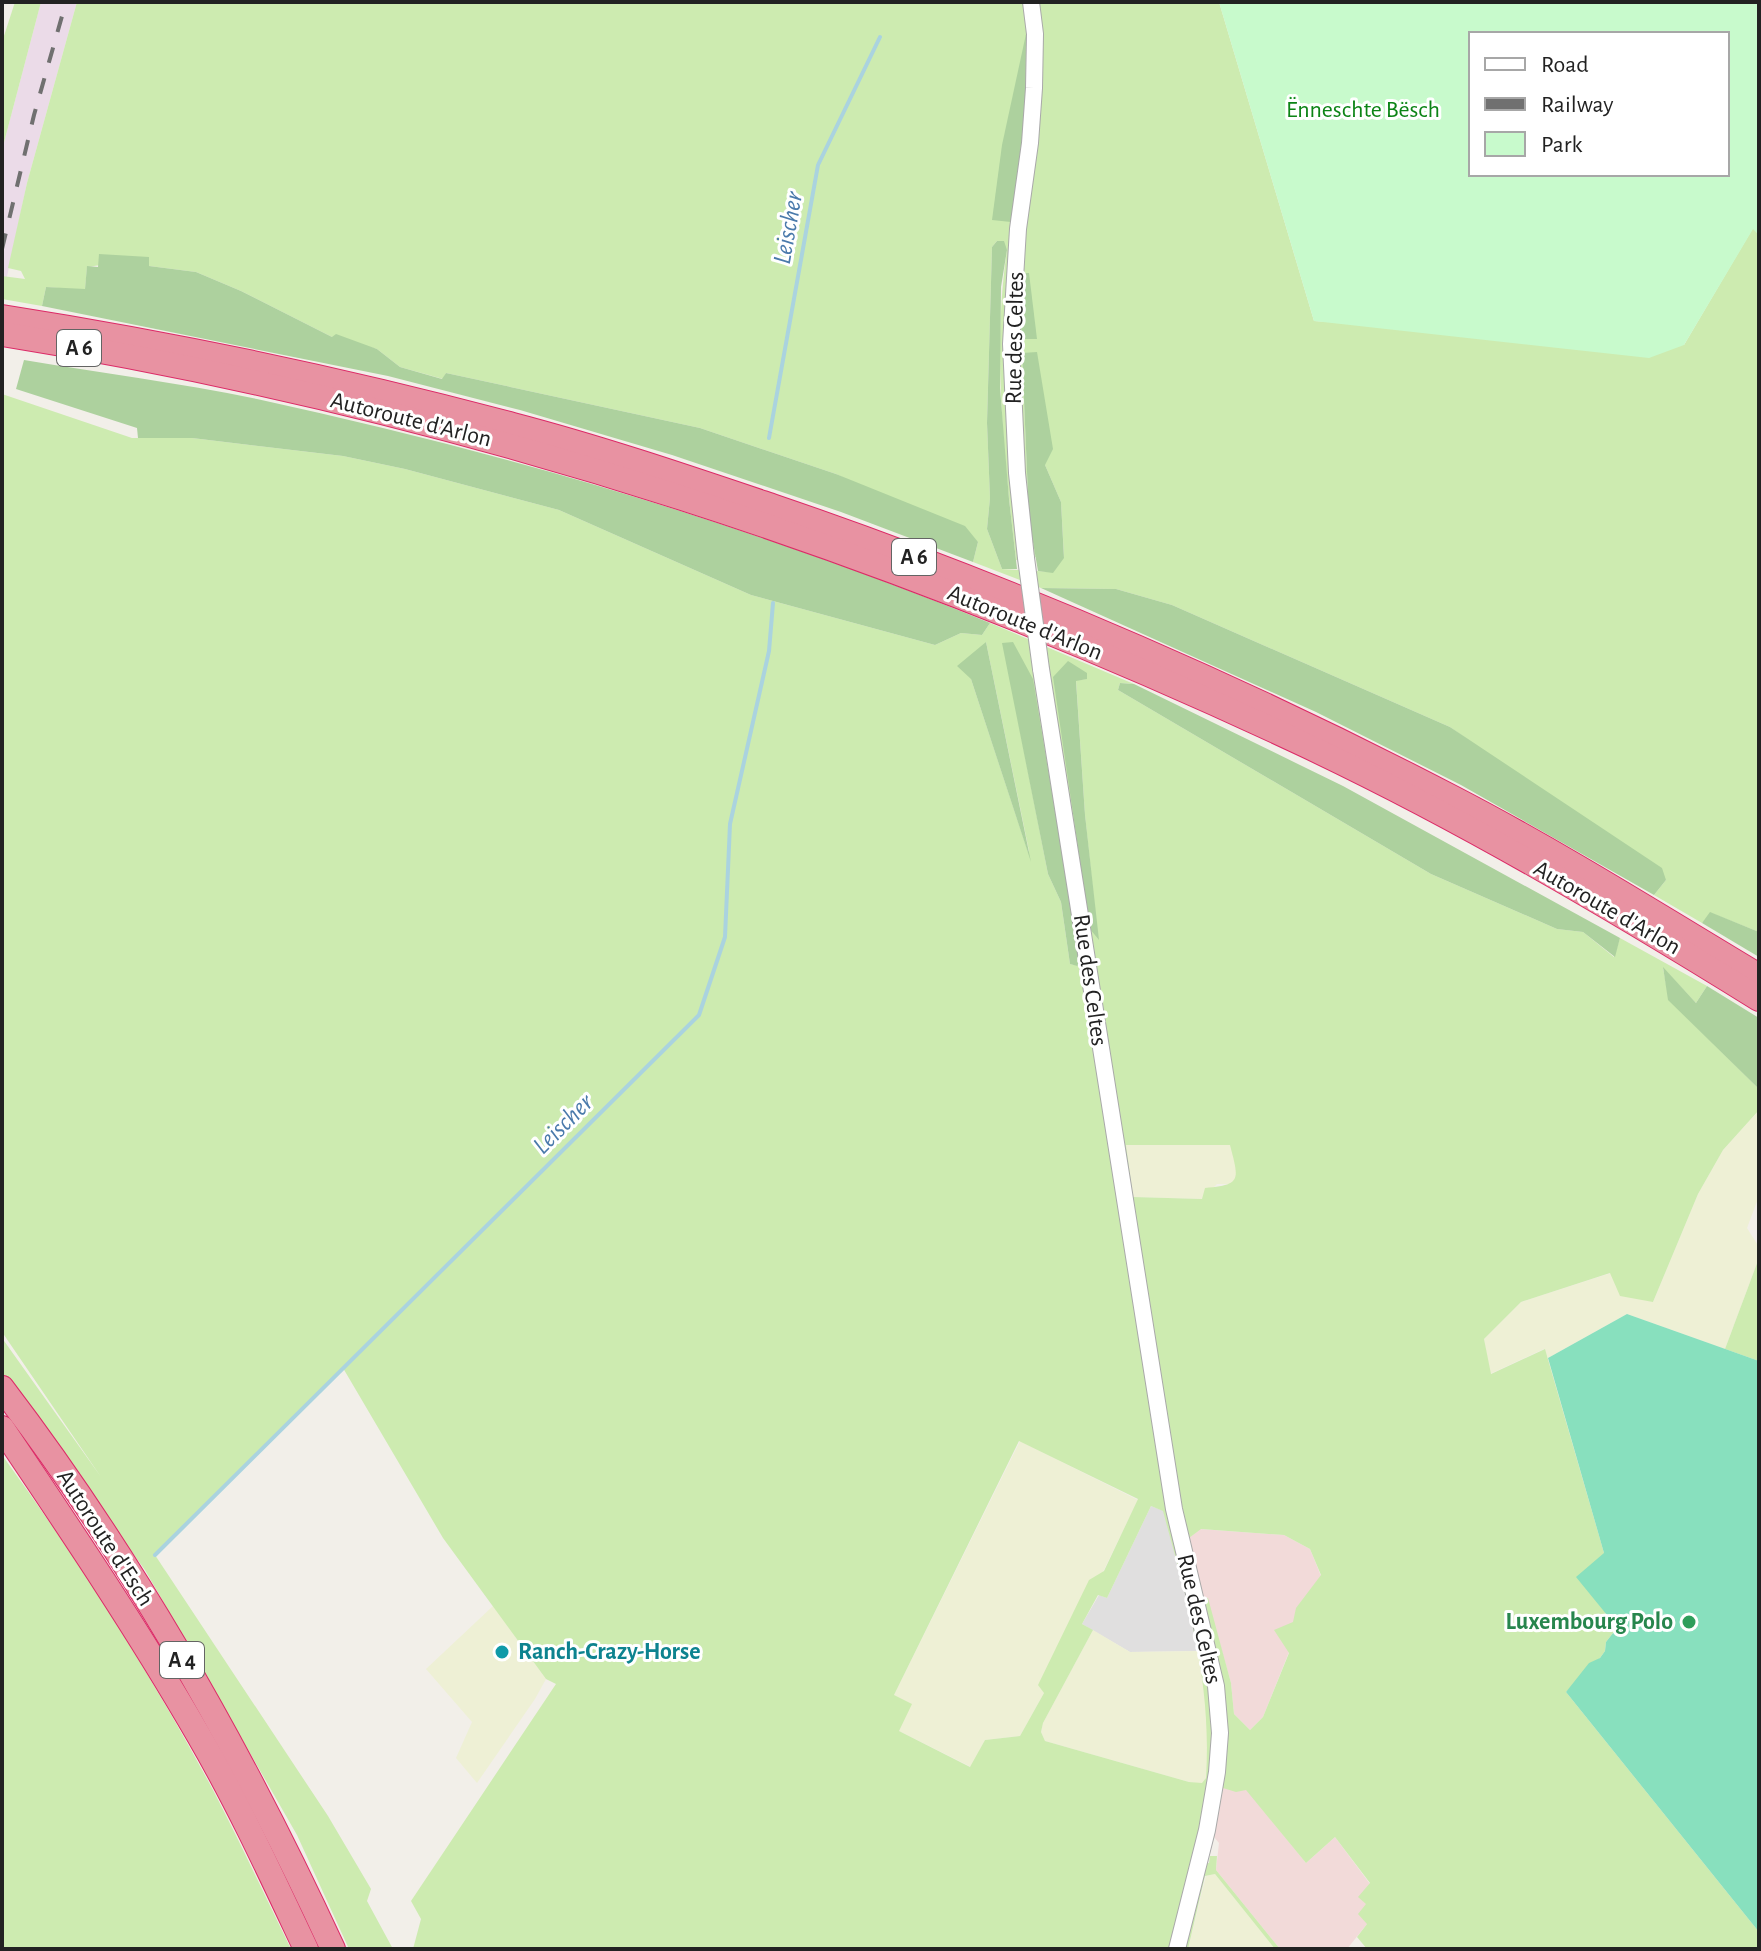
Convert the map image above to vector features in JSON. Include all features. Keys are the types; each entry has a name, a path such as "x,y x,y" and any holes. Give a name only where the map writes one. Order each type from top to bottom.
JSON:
{"highway":[{"name":"Autoroute d'Arlon","path":"2,317 170,346 331,379 515,425 668,470 964,576 1134,645 1454,798 1536,843 1759,976"},
{"name":"Autoroute d'Arlon","path":"2,334 224,376 429,424 743,516 959,595 1097,652 1305,745 1526,860 1759,999"},
{"name":"Autoroute d'Esch","path":"2,1388 99,1525 164,1629 233,1748 293,1863 333,1949"},
{"name":"Autoroute d'Esch","path":"2,1428 86,1551 201,1740 267,1866 306,1949"}],"street":[{"name":"Rue des Celtes","path":"1031,2 1035,34 1033,102 1018,229 1011,344 1017,473 1026,558 1174,1509 1216,1686 1220,1733 1207,1830 1177,1949"}],"shaded area":[{"path":"41,2 77,2 27,183 2,300 2,150"},
{"path":"1151,1506 1164,1511 1199,1651 1130,1652 1082,1624 1099,1595 1107,1598"},
{"path":"1200,1529 1284,1535 1310,1549 1321,1576 1297,1608 1289,1652 1263,1717 1250,1730 1234,1714 1231,1683 1207,1598 1203,1598 1189,1538"},
{"path":"1223,1788 1246,1789 1306,1863 1335,1837 1370,1884 1366,1904 1367,1924 1347,1949 1280,1949 1216,1870 1219,1843 1214,1837"}],"green space":[{"path":"15,2 41,2 2,150 2,42"},
{"path":"77,2 1219,2 1314,321 1684,345 1753,228 1759,235 1759,932 1711,913 1702,923 1654,895 1666,880 1450,727 1172,605 1116,589 1041,588 973,562 978,542 836,474 700,428 446,373 443,379 400,367 377,349 332,337 196,272 149,266 149,258 87,267 85,290 46,287 42,306 2,299 2,276 25,279 21,271 8,268 27,183","holes":["997,241 1007,250 1000,327 1001,405 1016,560 1036,557 1029,519 1022,353 1045,465 1061,502 1064,557 1053,572 1002,569 987,529 990,498 987,423 992,247"]},
{"name":"Ënneschte Bësch","path":"1219,2 1759,2 1759,235 1753,229 1684,345 1649,358 1314,321"},
{"path":"1026,34 1025,115 1011,222 992,220 1002,145"},
{"path":"997,241 1004,241 1007,250 1001,287 1000,388 1017,569 1002,569 987,529 990,498 987,423 992,247"},
{"path":"99,254 149,257 149,266 196,272 332,337 336,334 377,349 400,367 442,379 446,373 700,428 836,474 965,526 978,542 973,562 841,512 672,455 520,410 388,376 42,306 46,287 85,289 87,266 98,267"},
{"path":"1023,273 1029,273 1037,339 1021,339"},
{"path":"1037,352 1053,449 1045,465 1061,502 1064,558 1053,573 1038,571 1029,519 1022,353"},
{"path":"24,360 257,399 536,468 811,555 990,623 982,635 961,633 935,645 751,595 559,510 405,469 343,456 192,438 138,438 137,428 16,389"},
{"path":"2,394 132,438 192,438 343,456 405,469 559,510 751,595 935,645 961,633 982,635 990,623 1134,684 1120,683 1118,690 1431,874 1557,929 1583,932 1614,957 1620,938 1707,986 1696,1003 1663,968 1669,1000 1759,1089 1759,1110 1723,1150 1698,1194 1653,1302 1620,1296 1610,1273 1521,1302 1484,1339 1491,1374 1545,1349 1604,1553 1607,1615 1620,1624 1606,1642 1600,1658 1566,1692 1759,1932 1759,1949 1367,1949 1357,1937 1367,1924 1358,1914 1366,1904 1358,1897 1370,1883 1335,1837 1306,1863 1246,1790 1236,1792 1223,1788 1214,1837 1208,1831 1199,1864 1209,1863 1210,1856 1217,1856 1216,1870 1280,1949 1275,1949 1215,1874 1205,1876 1188,1949 413,1949 421,1919 411,1901 556,1684 546,1679 443,1538 343,1368 155,1555 328,1816 371,1889 367,1901 393,1949 349,1949 297,1835 145,1570 2,1374 2,1338 101,1477 2,1332","holes":["986,642 1028,852 971,679","1003,643 1080,966 1070,964 1061,902 1048,874","1068,662 1086,679 1076,680 1085,815 1098,939","1126,1145 1230,1145 1235,1178 1226,1185 1205,1188 1202,1199 1133,1197","1019,1441 1138,1499 1104,1571 1089,1580 1038,1685 1044,1693 1020,1736 985,1740 970,1767 899,1731 912,1704 894,1695","1151,1506 1163,1511 1202,1675 1207,1742 1206,1778 1202,1783 1045,1741 1041,1732 1043,1723 1093,1630 1082,1624 1098,1595 1107,1598","1201,1529 1284,1535 1310,1549 1321,1575 1296,1608 1293,1622 1274,1630 1289,1653 1263,1717 1250,1730 1234,1714 1231,1683 1208,1598 1203,1598 1189,1538"]},
{"path":"1041,588 1116,589 1172,605 1450,727 1662,868 1666,880 1654,895 1461,785 1316,712"},
{"path":"986,642 1031,862 971,679 957,666"},
{"path":"1013,642 1033,679 1081,967 1070,964 1061,902 1048,874 1002,643"},
{"path":"1068,661 1087,673 1087,679 1076,681 1085,815 1099,940 1090,929 1053,677"},
{"path":"1120,683 1134,684 1343,786 1620,938 1615,957 1583,932 1557,929 1431,874 1118,690"},
{"path":"1710,912 1759,932 1759,957 1702,923"},
{"path":"1663,967 1696,1003 1707,986 1759,1018 1759,1089 1668,1000"},
{"path":"1759,1110 1759,1196 1747,1228 1759,1247 1759,1258 1725,1349 1627,1314 1548,1358 1544,1349 1490,1374 1484,1339 1521,1302 1611,1273 1653,1302 1698,1194 1723,1150"},
{"path":"1126,1145 1231,1145 1237,1173 1235,1180 1230,1184 1217,1184 1202,1199 1133,1197"},
{"path":"1759,1258 1759,1361 1725,1349"},
{"name":"Luxembourg Polo","path":"1627,1314 1759,1361 1759,1932 1566,1692 1589,1663 1600,1658 1606,1642 1620,1624 1607,1615 1576,1577 1604,1553 1548,1358"},
{"path":"1020,1441 1138,1500 1020,1736 985,1740 971,1767 899,1731 894,1695"},
{"path":"2,1455 86,1577 165,1704 213,1790 291,1949 2,1949"},
{"path":"493,1606 546,1679 477,1783 456,1758 472,1722 426,1669"},
{"path":"1093,1630 1130,1652 1199,1651 1209,1733 1206,1778 1202,1784 1045,1741 1041,1732 1043,1723"},
{"path":"1215,1874 1275,1949 1188,1949 1206,1876"}],"waterway":[{"name":"Leischer","path":"769,438 818,165 880,37"},
{"name":"Leischer","path":"155,1555 699,1015 725,937 730,824 769,651 773,603"}],"railway":[{"path":"2,249 34,115 66,2"}],"place":[{"name":"Luxembourg Polo","path":"1689,1622"},
{"name":"Ranch-Crazy-Horse","path":"502,1652"}]}
